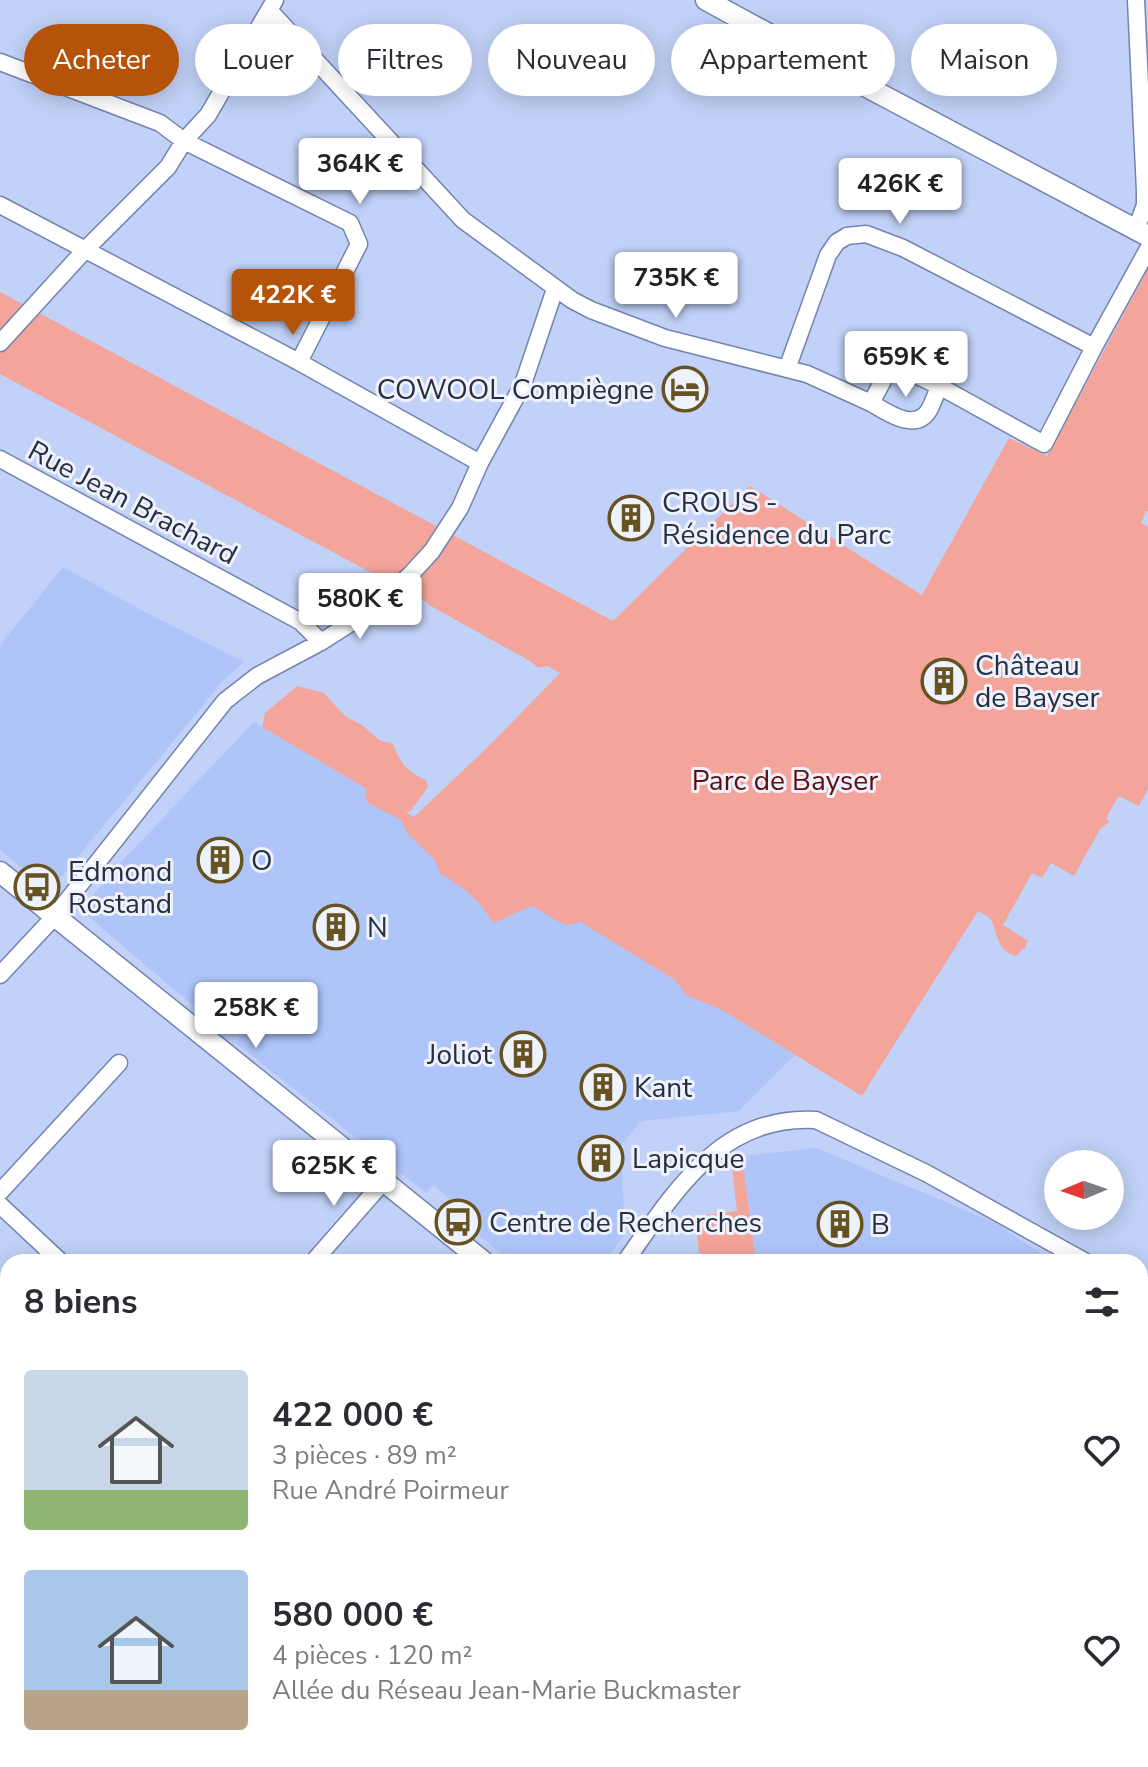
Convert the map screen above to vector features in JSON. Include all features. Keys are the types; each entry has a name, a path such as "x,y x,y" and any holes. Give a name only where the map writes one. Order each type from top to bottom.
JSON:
{"street":[{"path":"706,0 1142,233 1145,191 1136,0"},
{"path":"0,343 84,251 168,167 184,141 208,115 272,5 463,220 555,289 591,310 665,338 807,374 904,420 918,420 928,413 939,386"},
{"path":"0,62 160,123 184,141 350,223 359,244 299,362"},
{"path":"0,205 299,362 480,463"},
{"path":"787,369 828,255 837,242 847,236 866,234 903,248 1094,347"},
{"path":"871,403 886,375 905,370 1044,444 1148,249"},
{"path":"0,975 55,916 225,701 257,676 321,642 368,612 432,551 460,508 480,463 523,384 555,289"},
{"name":"Rue Jean Brachard","path":"0,459 301,622 321,642"},
{"path":"0,872 474,1254"},
{"path":"0,1192 119,1063"},
{"path":"631,1254 698,1165 724,1144 777,1122 798,1119 816,1120 926,1173 1072,1254"},
{"path":"320,1254 384,1181"},
{"path":"0,1205 52,1254"}],"shaded area":[{"path":"63,567 244,662 222,682 50,891 0,850 0,645"},
{"path":"254,722 414,817 795,1055 739,1111 642,1121 621,1144 625,1234 610,1254 502,1254 444,1207 449,1198 434,1185 426,1193 236,1043 240,1037 229,1029 225,1033 81,910 124,859"},
{"path":"816,1148 996,1223 1041,1254 755,1254 742,1156"}],"green space":[{"name":"Parc de Bayser","path":"1148,269 1148,511 1141,523 1148,527 1148,789 1139,806 1119,796 1106,818 1109,822 1100,829 1074,876 1051,863 1042,878 1032,873 1003,925 1028,941 1015,956 1004,950 990,918 978,911 862,1096 722,1010 686,995 675,980 579,921 567,925 531,906 494,923 478,902 440,873 435,860 408,834 401,820 368,803 365,798 367,789 262,727 265,713 297,686 324,693 345,716 362,725 379,740 393,744 405,766 426,780 428,787 410,812 405,812 414,817 560,673 547,666 536,666 428,603 0,374 0,292 613,621 750,486 922,595 1009,438 1047,456"},
{"path":"742,1156 755,1254 699,1254 695,1216 737,1211 731,1157"}],"place":[{"name":"COWOOL Compiègne","path":"685,389"},
{"name":"CROUS - Résidence du Parc","path":"631,518"},
{"name":"Château de Bayser","path":"944,681"},
{"name":"O","path":"220,860"},
{"name":"Edmond Rostand","path":"37,887"},
{"name":"N","path":"336,927"},
{"name":"Joliot","path":"523,1054"},
{"name":"Kant","path":"603,1087"},
{"name":"Lapicque","path":"601,1158"},
{"name":"Centre de Recherches","path":"458,1222"},
{"name":"B","path":"840,1224"}]}
